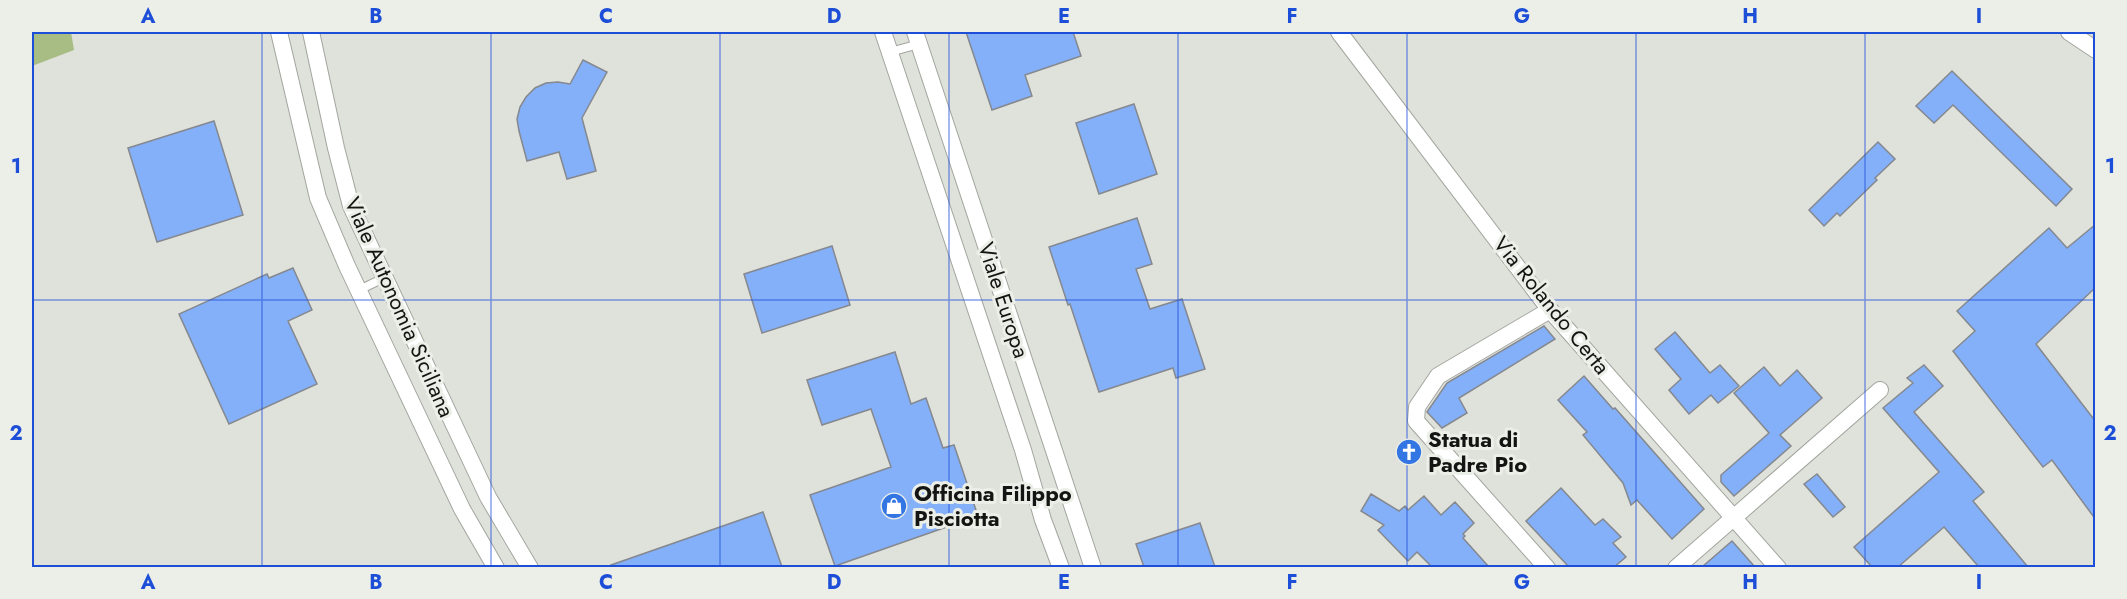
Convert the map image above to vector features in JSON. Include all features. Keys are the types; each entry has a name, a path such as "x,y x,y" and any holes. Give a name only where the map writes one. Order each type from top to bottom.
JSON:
{"street":[{"name":"Viale Autonomia Siciliana","path":"279,32 318,198 462,509 496,567"},
{"name":"Viale Autonomia Siciliana","path":"311,32 351,206 488,497 530,567"},
{"name":"Viale Europa","path":"883,32 1020,440 1043,520 1060,567"},
{"name":"Via Rolando Certa","path":"1339,32 1550,309 1778,567"},
{"path":"2068,32 2096,50"},
{"name":"Viale Europa","path":"917,38 1093,567"},
{"path":"1547,567 1416,421 1417,407 1438,376 1550,309"},
{"path":"1676,567 1880,390"}],"lane":[{"path":"890,52 917,38"},
{"path":"359,290 384,278"}],"green space":[{"path":"32,32 71,32 74,50 32,66"}],"building":[{"path":"966,32 1073,32 1081,56 1025,75 1032,96 992,110"},
{"path":"583,60 607,72 582,118 596,171 567,179 559,152 527,161 517,119 520,107 535,88 546,83 570,84"},
{"path":"1952,71 2072,189 2056,206 1953,105 1934,123 1916,106"},
{"path":"1134,104 1157,174 1099,194 1076,123"},
{"path":"214,121 243,215 157,242 128,148"},
{"path":"1878,142 1895,159 1840,216 1837,213 1824,226 1809,210"},
{"path":"1137,218 1152,264 1136,269 1150,309 1182,299 1205,369 1176,378 1173,368 1099,392 1049,247"},
{"path":"2096,224 2096,287 2036,344 2096,422 2096,520 2052,460 2043,467 1953,351 1975,331 1957,311 2049,228 2067,248"},
{"path":"832,246 850,305 762,333 744,274"},
{"path":"293,268 312,310 288,321 317,384 229,424 179,314 267,274 269,278"},
{"path":"1544,326 1555,339 1459,398 1467,413 1442,428 1427,412 1447,383"},
{"path":"1675,332 1710,373 1720,365 1739,386 1718,403 1711,395 1689,414 1669,390 1681,379 1655,349"},
{"name":"Officina Filippo Pisciotta","path":"895,352 911,404 926,398 943,448 954,445 978,516 835,566 810,495 891,467 871,409 822,425 807,380"},
{"path":"1924,365 1943,386 1914,412 1984,492 1973,501 2028,567 1979,567 1944,527 1898,567 1872,567 1854,547 1939,472 1883,408 1913,383 1907,378"},
{"path":"1764,367 1780,386 1797,370 1822,398 1780,435 1791,446 1734,496 1721,482 1721,475 1769,433 1734,393"},
{"path":"1584,376 1704,509 1672,539 1637,500 1631,505 1623,483 1583,435 1587,432 1558,400"},
{"path":"1817,474 1845,507 1833,517 1804,484"},
{"path":"1561,488 1595,525 1603,519 1621,537 1613,543 1626,557 1614,567 1569,567 1526,521"},
{"path":"1371,494 1399,511 1405,506 1408,510 1424,496 1441,515 1455,502 1474,523 1463,534 1465,536 1463,538 1489,567 1432,567 1417,552 1408,561 1378,530 1384,525 1361,511"},
{"path":"763,512 782,567 612,567 611,565"},
{"path":"1200,523 1215,567 1144,567 1136,544"},
{"path":"1732,541 1755,567 1702,567"}],"place":[{"name":"Statua di Padre Pio","path":"1409,452"},
{"name":"Officina Filippo Pisciotta","path":"894,506"}]}
